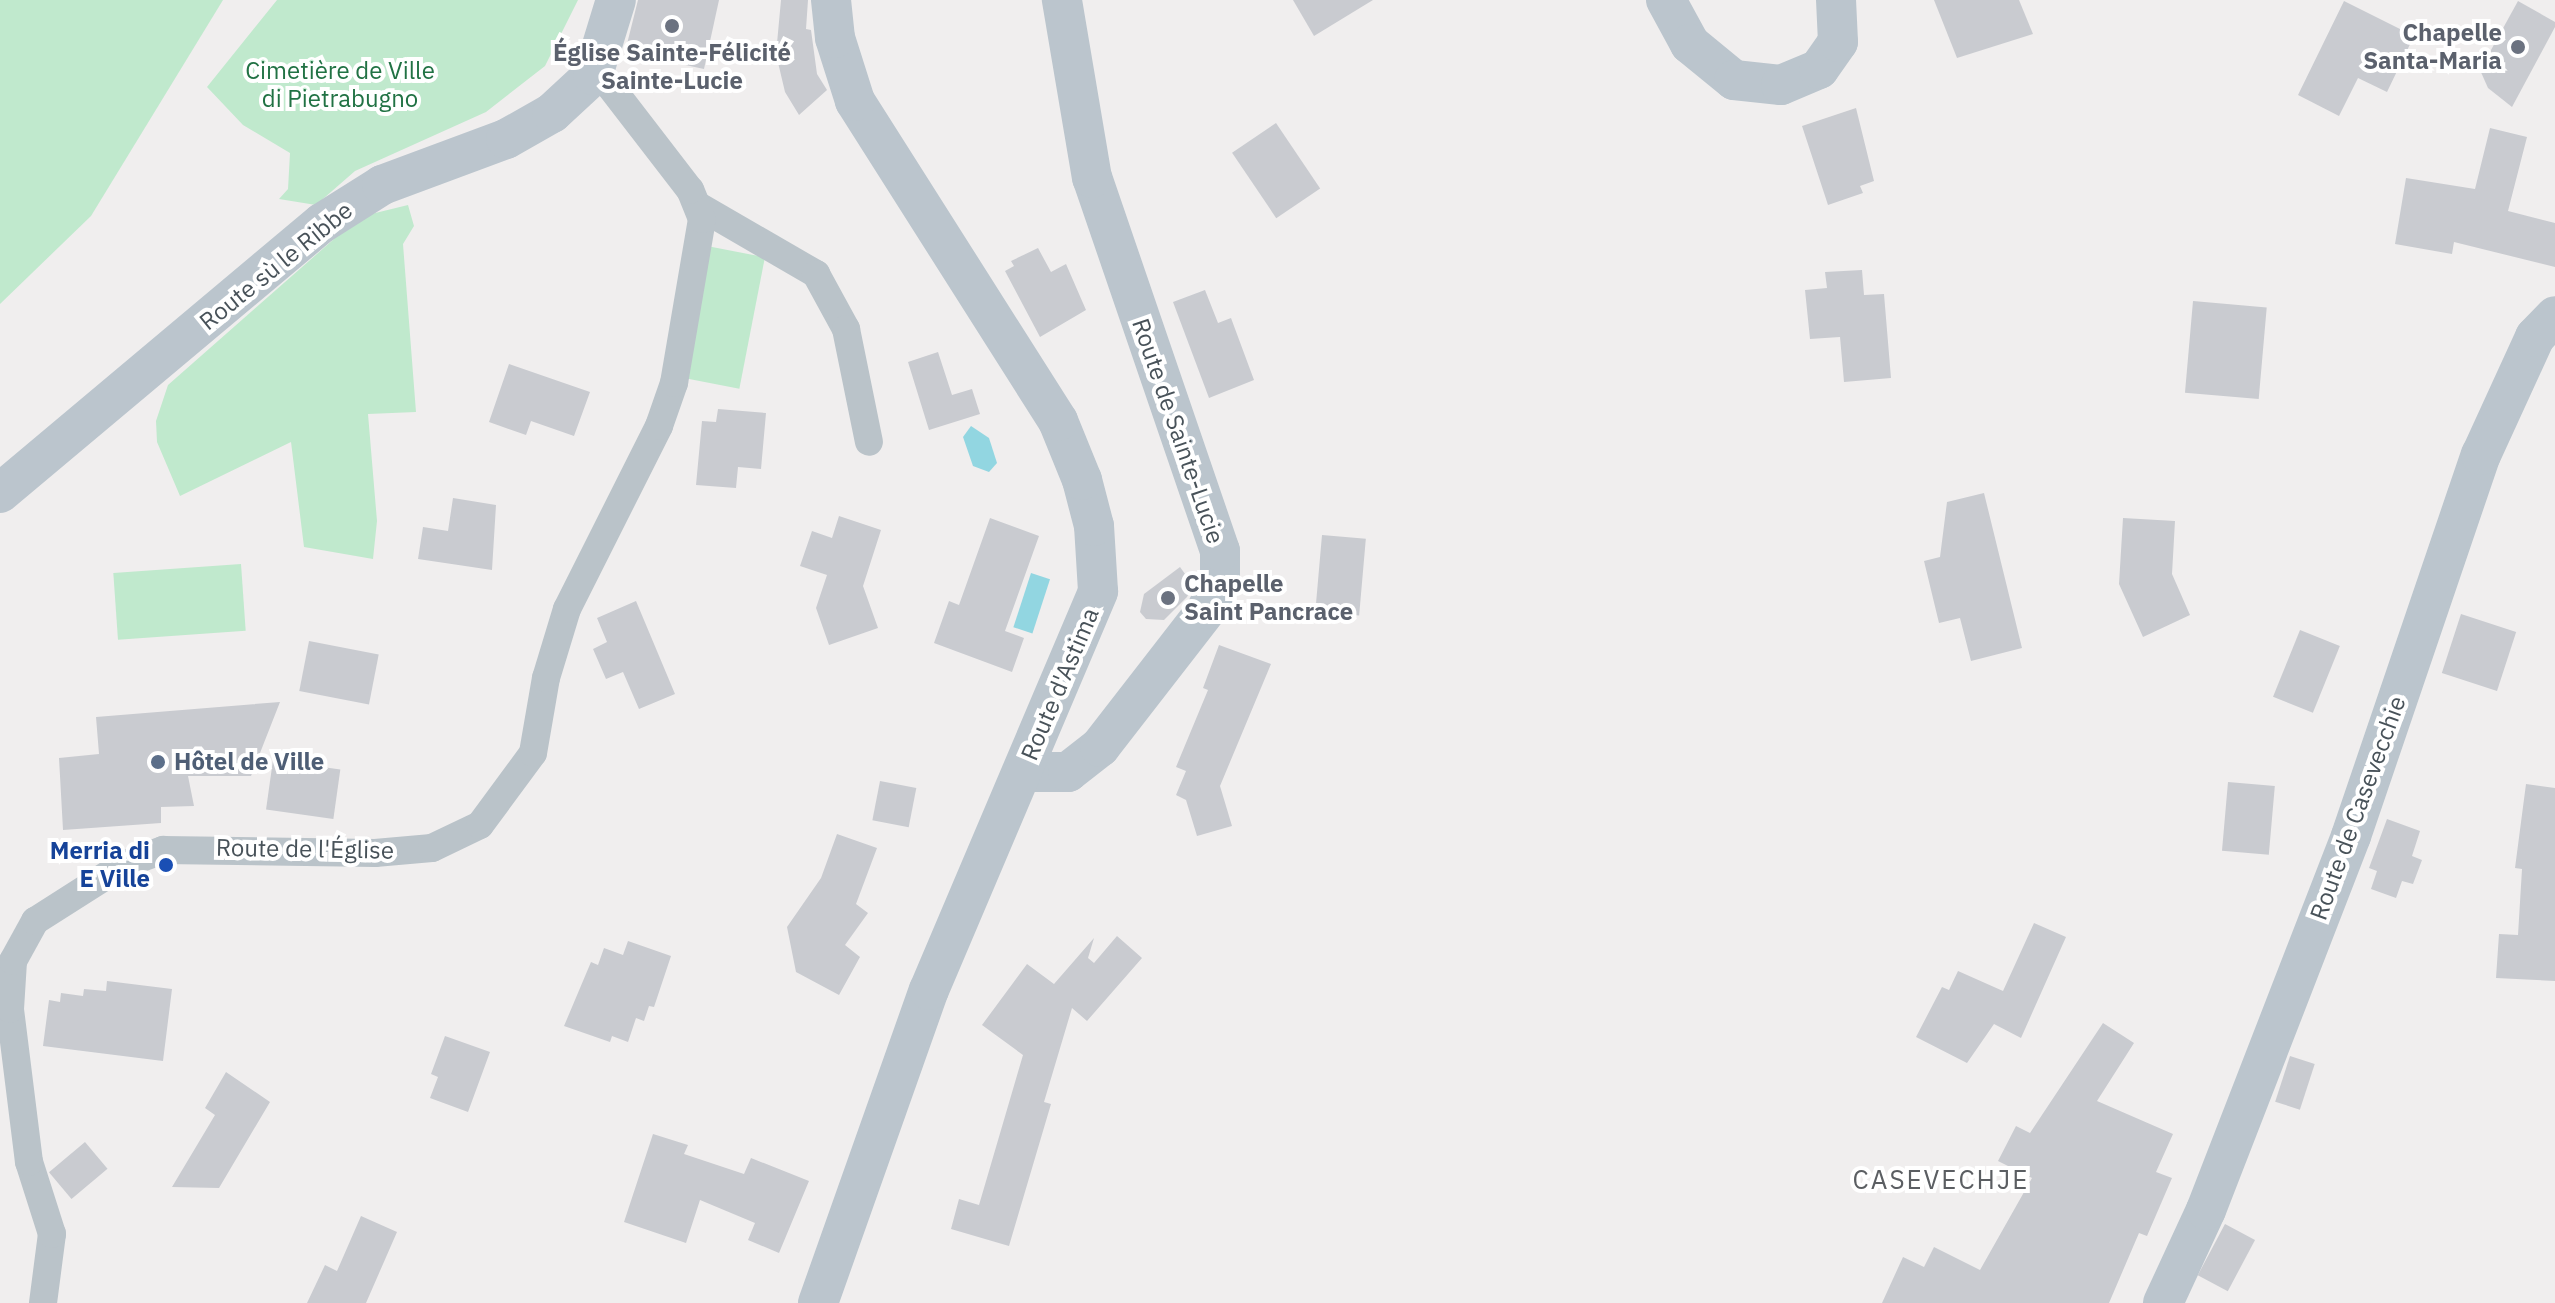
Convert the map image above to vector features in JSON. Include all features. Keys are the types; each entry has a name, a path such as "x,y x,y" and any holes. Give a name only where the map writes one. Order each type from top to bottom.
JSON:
{"main road":[{"path":"593,75 616,0"},
{"name":"Route d'Astima","path":"818,1303 929,990 1098,591 1085,491 1058,421 855,101 835,38 831,0"},
{"name":"Route de Sainte-Lucie","path":"1023,772 1068,772 1100,747 1207,609 1220,581 1220,551 1092,178 1062,0"},
{"path":"1666,0 1690,44 1734,80 1781,85 1819,69 1838,42 1836,0"},
{"name":"Route sù le Ribbe","path":"0,493 322,223 382,185 506,139 552,113 593,75"},
{"name":"Route de Casevecchie","path":"2163,1303 2206,1210 2351,836 2481,455 2535,337 2555,316"}],"street":[{"path":"593,75 609,85 697,205 816,274 846,329 869,442"},
{"name":"Route de l'Église","path":"43,1303 52,1234 29,1162 6,964 35,921 123,865 163,850 375,853 432,848 480,825 533,753 546,678 567,609 659,426 674,383 697,270 702,219 697,205"}],"green space":[{"path":"0,0 223,0 91,216 0,304"},
{"name":"Cimetière de Ville di Pietrabugno","path":"277,0 578,0 545,66 486,112 355,171 316,205 279,199 288,189 290,153 243,125 207,87"},
{"path":"408,205 414,226 403,244 416,412 368,414 377,521 373,559 304,547 291,442 180,496 157,442 156,421 168,385 359,217"},
{"path":"707,246 765,257 739,389 681,378"},
{"path":"241,564 246,631 118,640 113,573"}],"water":[{"path":"971,426 989,438 997,463 989,472 973,466 963,437"},
{"path":"1031,573 1050,579 1032,633 1013,627"}],"building":[{"name":"Église Sainte-Félicité Sainte-Lucie","path":"638,0 719,0 704,69 625,52"},
{"path":"781,0 808,0 806,29 811,30 817,74 827,90 799,115 785,92 776,54"},
{"path":"1293,0 1373,0 1314,36"},
{"path":"1934,0 2019,0 2033,34 1957,58"},
{"path":"2344,1 2414,36 2387,92 2358,78 2339,116 2298,95"},
{"name":"Chapelle Santa-Maria","path":"2518,1 2555,22 2555,27 2512,107 2488,88 2480,70"},
{"path":"1856,108 1874,181 1860,186 1863,193 1828,205 1802,126"},
{"path":"1276,123 1320,188 1276,218 1232,153"},
{"path":"2490,128 2527,137 2508,211 2555,223 2555,267 2454,242 2452,254 2395,244 2406,178 2475,189"},
{"path":"1038,248 1051,272 1066,264 1086,310 1040,337 1005,271 1014,266 1011,261"},
{"path":"1862,270 1864,295 1884,294 1891,378 1844,382 1840,337 1810,339 1805,290 1827,288 1825,272"},
{"path":"1205,290 1218,323 1231,318 1254,380 1209,398 1173,302"},
{"path":"2193,301 2267,307 2259,399 2185,393"},
{"path":"938,352 952,395 972,389 980,414 929,430 908,362"},
{"path":"509,364 590,392 574,436 531,421 526,435 489,422"},
{"path":"718,409 766,413 761,469 738,467 736,488 696,485 702,421 716,422"},
{"path":"1984,493 2022,648 1971,661 1960,618 1939,623 1924,561 1940,557 1947,502"},
{"path":"453,498 496,505 492,570 418,559 423,527 448,531"},
{"path":"839,516 881,530 863,586 878,628 829,645 816,608 827,575 800,566 812,531 832,538"},
{"path":"990,518 1039,536 1005,631 1024,638 1012,672 934,643 949,601 959,605"},
{"path":"2123,518 2175,521 2172,574 2190,615 2143,637 2119,584"},
{"path":"1322,535 1366,539 1359,616 1315,612"},
{"name":"Chapelle Saint Pancrace","path":"1180,567 1193,585 1187,597 1164,620 1146,619 1140,612 1144,594"},
{"path":"636,601 675,694 639,709 623,672 606,679 593,649 607,642 597,618"},
{"path":"2461,614 2516,632 2497,691 2442,673"},
{"path":"2300,630 2340,646 2313,713 2273,697"},
{"path":"309,641 379,655 369,705 299,691"},
{"path":"1219,645 1271,664 1220,786 1232,826 1197,836 1186,800 1176,795 1186,771 1176,767 1208,690 1203,688"},
{"name":"Hôtel de Ville","path":"280,702 251,776 188,776 194,806 161,807 161,823 63,830 59,758 99,754 96,717"},
{"path":"273,760 340,769 333,819 266,810"},
{"path":"880,781 916,788 909,827 872,820"},
{"path":"2228,782 2275,786 2269,855 2222,851"},
{"path":"2526,784 2555,788 2555,981 2496,978 2499,934 2518,935 2522,869 2515,868"},
{"path":"2387,819 2420,831 2412,856 2422,860 2413,884 2402,881 2396,898 2371,889 2377,871 2369,868"},
{"path":"837,834 877,848 856,904 868,913 845,945 860,957 839,995 796,972 787,927 821,878"},
{"path":"2034,923 2066,937 2021,1038 1994,1024 1967,1063 1916,1037 1942,987 1949,990 1958,971 2003,991"},
{"path":"1117,936 1142,958 1087,1021 1072,1008 1044,1102 1051,1104 1009,1246 951,1229 959,1199 979,1205 1023,1055 982,1025 1027,964 1054,984 1094,938 1088,958 1094,963"},
{"path":"628,941 671,956 654,1007 649,1006 644,1021 636,1018 628,1042 612,1036 610,1042 564,1026 591,962 598,965 604,948 623,955"},
{"path":"107,981 172,989 163,1061 43,1046 49,1000 60,1002 61,993 83,996 84,989 106,991"},
{"path":"2103,1023 2134,1043 2097,1101 2173,1134 2156,1172 2172,1178 2147,1236 2139,1233 2109,1303 1882,1303 1903,1257 1924,1267 1934,1247 1980,1270 2032,1178 1998,1161 2016,1126 2030,1133"},
{"path":"445,1036 490,1052 468,1112 430,1098 438,1077 431,1074"},
{"path":"2290,1056 2315,1064 2300,1110 2275,1102"},
{"path":"226,1072 270,1102 219,1188 172,1187 215,1115 205,1108"},
{"path":"653,1134 688,1145 684,1154 744,1174 751,1158 809,1181 779,1253 748,1240 755,1223 700,1200 686,1243 624,1222"},
{"path":"85,1142 107,1169 71,1199 49,1172"},
{"path":"361,1216 397,1232 366,1303 307,1303 325,1265 337,1271"},
{"path":"2225,1224 2255,1240 2228,1291 2198,1275"}],"place":[{"name":"Église Sainte-Félicité Sainte-Lucie","path":"672,26"},
{"name":"Chapelle Santa-Maria","path":"2518,47"},
{"name":"Chapelle Saint Pancrace","path":"1168,598"},
{"name":"Hôtel de Ville","path":"158,762"},
{"name":"Merria di E Ville","path":"166,865"}],"district":[{"name":"CASEVECHJE","path":"1941,1180"}]}
